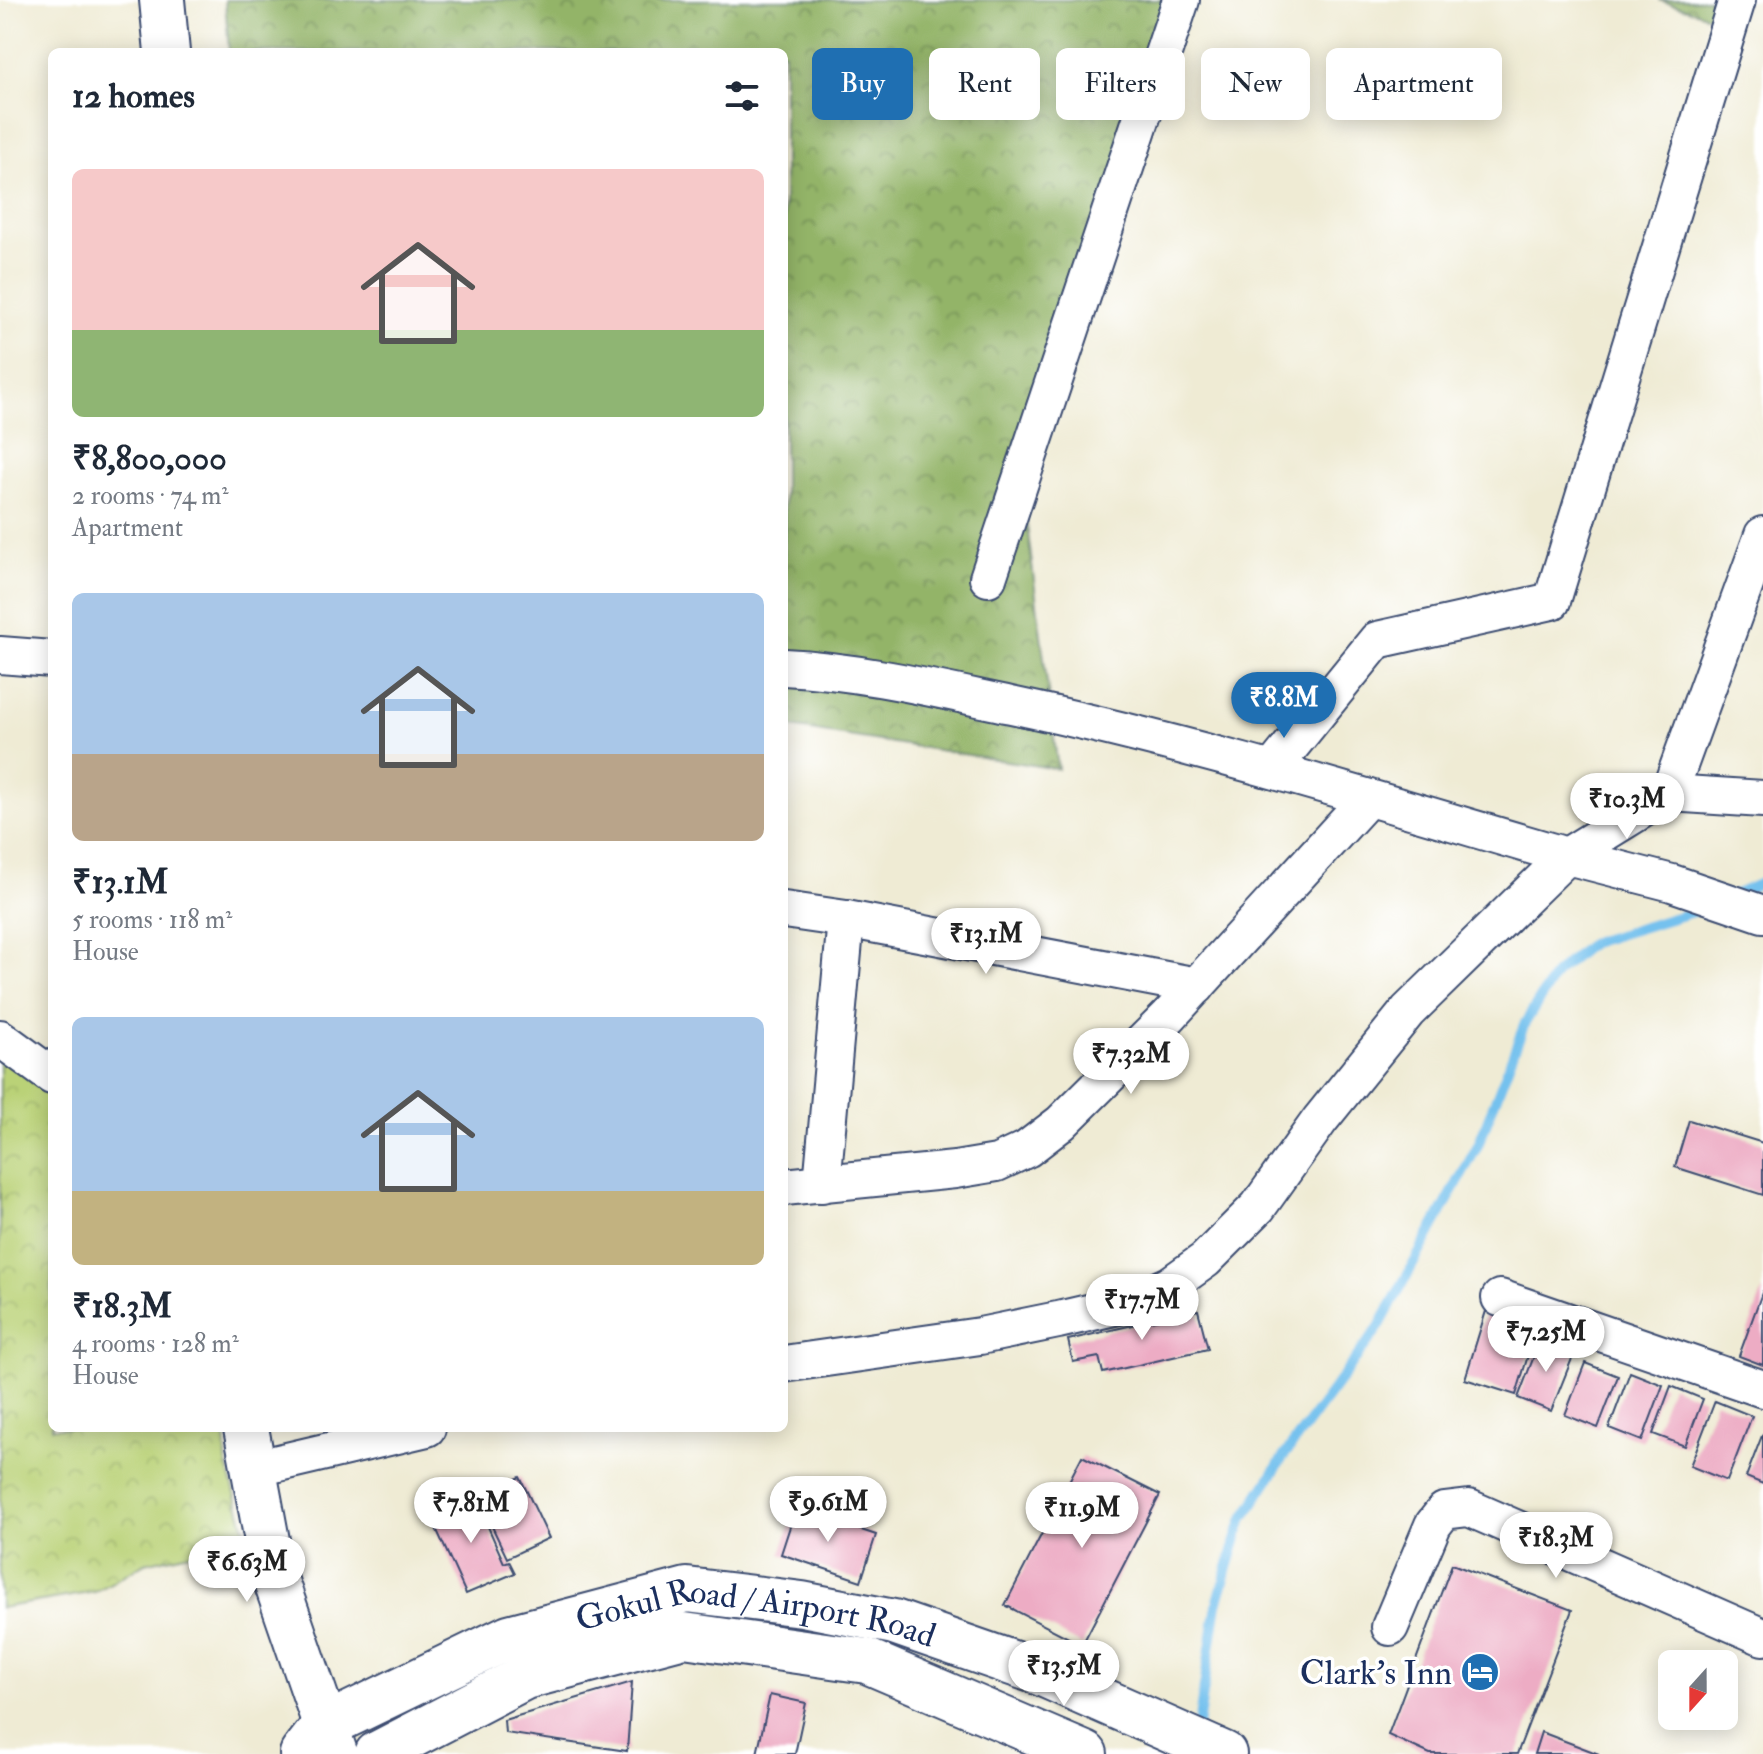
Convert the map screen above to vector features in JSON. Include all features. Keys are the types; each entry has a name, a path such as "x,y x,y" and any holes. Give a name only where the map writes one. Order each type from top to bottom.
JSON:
{"main road":[{"path":"162,0 167,48"},
{"path":"250,1448 273,1573 320,1745"},
{"name":"Gokul Road / Airport Road","path":"320,1745 509,1637 687,1590 802,1604 879,1619 1038,1672 1224,1754"},
{"path":"867,1661 879,1619"},
{"name":"Gokul Road / Airport Road","path":"377,1754 525,1677 684,1635 867,1661 1085,1754"}],"street":[{"path":"988,578 1181,0"},
{"path":"1273,768 1377,640 1552,601 1737,0"},
{"path":"1669,793 1763,535"},
{"path":"0,655 48,659"},
{"path":"788,667 865,674 1103,725 1273,768 1567,856 1672,883 1763,914"},
{"path":"788,1363 980,1336 1131,1303 1170,1285 1205,1260 1258,1207 1320,1120 1408,1011 1567,856 1669,793 1763,799"},
{"path":"788,1187 983,1165 1027,1149 1061,1123 1197,986 1368,798"},
{"path":"788,911 1197,986"},
{"path":"822,1184 846,919"},
{"path":"0,1038 48,1073"},
{"path":"1500,1298 1763,1389"},
{"path":"250,1448 392,1432"},
{"path":"1390,1627 1433,1525 1444,1511 1469,1508 1763,1637"}],"green space":[{"path":"225,0 1192,0 1174,48 1056,48 1056,120 1148,120 1020,470 1058,769 788,727 788,48 229,48"},
{"path":"1659,0 1725,0 1718,19"},
{"path":"0,1054 48,1088 48,1432 225,1432 226,1461 248,1540 145,1563 95,1592 0,1608"}],"building":[{"path":"1689,1120 1763,1143 1763,1195 1675,1167"},
{"path":"1763,1290 1763,1365 1739,1356"},
{"path":"1198,1310 1208,1349 1103,1373 1099,1357 1073,1362 1068,1340"},
{"path":"1486,1311 1537,1326 1516,1395 1465,1379"},
{"path":"1541,1338 1575,1351 1551,1411 1518,1398"},
{"path":"1585,1363 1618,1376 1598,1428 1565,1415"},
{"path":"1630,1372 1663,1385 1642,1441 1609,1428"},
{"path":"1671,1386 1703,1399 1685,1446 1653,1434"},
{"path":"1715,1401 1752,1416 1727,1481 1690,1466"},
{"path":"1763,1433 1763,1484 1746,1477"},
{"path":"1082,1456 1160,1495 1082,1645 1005,1605"},
{"path":"520,1477 549,1538 507,1558 478,1497"},
{"path":"474,1495 504,1563 509,1561 515,1573 466,1594 430,1515"},
{"path":"796,1508 876,1535 861,1581 781,1554"},
{"name":"Clark's Inn","path":"1452,1564 1572,1610 1517,1754 1430,1754 1388,1735"},
{"path":"632,1682 627,1751 505,1733 504,1720"},
{"path":"770,1695 806,1703 795,1754 757,1754"},
{"path":"1541,1732 1599,1754 1534,1754"}],"waterway":[{"path":"1734,895 1763,882"},
{"path":"1197,1732 1217,1604 1242,1521 1284,1456 1379,1327 1478,1145 1525,1023 1556,973 1591,943 1709,907"}],"place":[{"name":"Clark's Inn","path":"1480,1672"}]}
